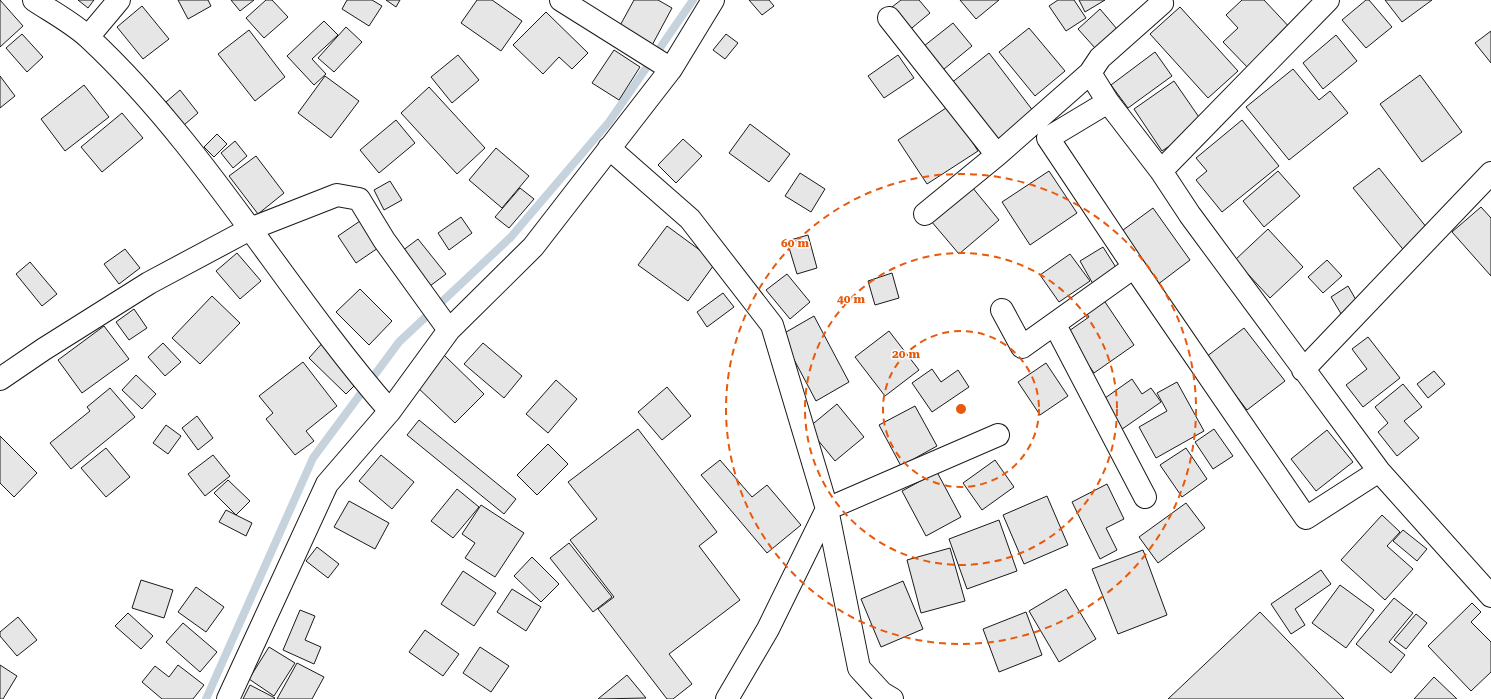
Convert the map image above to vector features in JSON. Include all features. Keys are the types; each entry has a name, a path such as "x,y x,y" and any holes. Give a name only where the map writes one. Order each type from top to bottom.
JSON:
{"street":[{"path":"34,0 88,37 150,100 250,229 359,376 390,411"},
{"path":"88,37 119,0"},
{"path":"561,0 671,69"},
{"path":"228,699 327,484 390,411 444,324 533,247 671,69 713,0"},
{"path":"1161,171 1328,0"},
{"path":"925,214 997,155 1090,73 1100,58 1163,1"},
{"path":"889,18 997,155"},
{"path":"1090,73 1108,102 1161,171 1190,215 1379,471 1491,596"},
{"path":"1108,102 1048,138 1134,267 1306,518 1379,471"},
{"path":"609,148 690,219 772,325 827,509 859,668 882,693 892,699"},
{"path":"1303,370 1491,173"},
{"path":"0,379 44,349 149,284 250,229 337,195 359,199 384,240 444,324"},
{"path":"1002,310 1022,347 1055,325 1134,267"},
{"path":"1055,325 1145,497"},
{"path":"727,699 768,629 827,509 998,435"}],"building":[{"path":"0,0 23,26 0,47"},
{"path":"78,0 94,0 88,8"},
{"path":"178,0 208,0 211,6 188,19"},
{"path":"231,0 254,0 240,11"},
{"path":"266,0 272,0 288,17 264,38 246,18"},
{"path":"347,0 372,0 382,6 369,26 342,9"},
{"path":"386,0 400,0 396,7"},
{"path":"477,0 492,0 522,21 501,51 461,23"},
{"path":"634,0 658,0 672,8 650,49 617,31"},
{"path":"749,0 769,0 774,6 762,15"},
{"path":"901,0 919,0 930,13 901,37 883,14"},
{"path":"960,0 999,0 976,19"},
{"path":"1058,0 1074,0 1086,18 1066,31 1049,6"},
{"path":"1079,0 1105,0 1085,12"},
{"path":"1242,0 1264,0 1293,31 1251,71 1223,42 1238,28 1226,15"},
{"path":"1366,0 1369,0 1392,27 1366,48 1342,20"},
{"path":"1385,0 1432,0 1402,22"},
{"path":"142,6 169,39 143,59 117,27"},
{"path":"1180,7 1238,71 1208,98 1150,34"},
{"path":"1100,9 1117,29 1095,48 1078,29"},
{"path":"546,12 588,53 572,69 559,57 543,74 513,45"},
{"path":"324,21 338,35 312,59 326,74 314,85 287,56"},
{"path":"953,23 972,46 938,74 919,50"},
{"path":"346,27 362,42 334,72 318,58"},
{"path":"1029,28 1065,71 1035,96 999,52"},
{"path":"249,30 285,77 255,101 218,54"},
{"path":"1491,31 1491,63 1475,43"},
{"path":"22,34 43,57 27,72 6,48"},
{"path":"726,34 738,43 725,59 713,50"},
{"path":"1336,35 1357,61 1323,89 1303,63"},
{"path":"614,50 640,67 619,100 592,83"},
{"path":"1155,52 1172,76 1128,108 1111,85"},
{"path":"989,53 1040,120 1001,150 950,84"},
{"path":"458,55 479,80 452,103 431,77"},
{"path":"898,55 914,78 884,98 868,76"},
{"path":"1293,69 1319,100 1330,91 1348,113 1289,160 1246,107"},
{"path":"1420,75 1462,132 1422,162 1380,104"},
{"path":"0,76 15,96 0,108"},
{"path":"325,76 359,101 331,138 298,113"},
{"path":"1174,81 1203,123 1162,151 1134,109"},
{"path":"84,85 109,117 65,151 41,119"},
{"path":"429,87 485,148 457,174 401,113"},
{"path":"180,90 198,113 184,125 166,102"},
{"path":"949,106 978,151 927,184 898,140"},
{"path":"122,113 143,138 102,172 81,147"},
{"path":"396,120 415,143 379,173 360,150"},
{"path":"1242,120 1279,166 1222,212 1196,180 1207,171 1196,158"},
{"path":"750,124 790,154 769,182 729,153"},
{"path":"217,134 227,144 214,157 204,147"},
{"path":"683,139 702,156 676,183 658,165"},
{"path":"235,141 247,156 233,168 221,153"},
{"path":"496,148 529,176 502,208 469,180"},
{"path":"256,156 284,193 258,214 229,176"},
{"path":"1379,168 1431,233 1406,253 1353,188"},
{"path":"1049,171 1077,213 1030,245 1002,202"},
{"path":"1278,171 1300,196 1264,227 1243,201"},
{"path":"800,173 825,189 811,212 785,196"},
{"path":"390,181 402,200 384,210 374,190"},
{"path":"972,187 999,220 959,254 931,221"},
{"path":"520,188 534,199 509,228 495,217"},
{"path":"1481,207 1491,218 1491,276 1452,232"},
{"path":"1153,208 1190,260 1157,285 1119,233"},
{"path":"461,217 472,233 449,250 438,233"},
{"path":"360,221 378,248 356,263 338,236"},
{"path":"667,226 716,262 688,301 638,265"},
{"path":"1268,229 1303,267 1270,298 1235,260"},
{"path":"808,235 817,268 797,274 787,241"},
{"path":"418,239 446,274 430,286 402,251"},
{"path":"1103,247 1117,269 1093,284 1080,261"},
{"path":"125,249 140,268 119,284 104,264"},
{"path":"237,253 261,281 240,299 216,271"},
{"path":"1070,254 1090,281 1059,302 1040,275"},
{"path":"1327,260 1342,276 1323,293 1308,277"},
{"path":"30,262 57,294 42,306 16,274"},
{"path":"892,273 899,298 875,305 868,281"},
{"path":"787,274 810,302 790,319 766,290"},
{"path":"1348,286 1363,312 1346,322 1331,297"},
{"path":"360,289 392,321 369,345 336,312"},
{"path":"723,293 734,307 707,327 697,312"},
{"path":"212,296 240,323 200,364 172,338"},
{"path":"1103,299 1134,345 1094,373 1066,333 1089,317 1085,311"},
{"path":"134,309 147,328 129,340 116,322"},
{"path":"814,316 849,382 816,401 781,335"},
{"path":"104,326 129,359 82,393 58,360"},
{"path":"1244,328 1285,381 1247,410 1206,357"},
{"path":"889,331 919,370 885,396 855,357"},
{"path":"1368,337 1400,378 1363,407 1346,385 1367,369 1352,349"},
{"path":"326,339 364,376 346,394 309,358"},
{"path":"163,343 181,362 165,376 148,357"},
{"path":"483,343 522,376 504,398 464,364"},
{"path":"444,355 484,394 455,423 415,385"},
{"path":"303,362 337,406 306,431 314,441 295,455 266,419 273,413 259,396"},
{"path":"1046,363 1068,396 1040,415 1018,382"},
{"path":"932,369 941,382 958,370 969,387 932,412 912,383"},
{"path":"1434,371 1445,384 1428,398 1417,384"},
{"path":"136,375 156,394 142,409 122,390"},
{"path":"1132,379 1142,394 1151,388 1161,402 1118,432 1098,403"},
{"path":"556,380 577,399 548,433 526,414"},
{"path":"1177,382 1204,431 1156,458 1139,427 1167,411 1157,393"},
{"path":"1403,384 1422,407 1404,421 1419,438 1397,456 1378,432 1388,423 1375,407"},
{"path":"667,387 691,416 662,440 638,412"},
{"path":"110,388 135,417 71,469 50,443 90,411 87,407"},
{"path":"837,404 864,437 835,461 808,428"},
{"path":"915,406 937,446 901,466 879,425"},
{"path":"197,416 213,438 198,450 182,428"},
{"path":"419,420 516,499 504,514 407,435"},
{"path":"166,425 181,436 168,454 153,443"},
{"path":"638,429 717,532 699,546 740,600 669,654 692,684 673,699 667,699 598,609 614,597 570,540 597,519 568,482"},
{"path":"1214,429 1233,456 1213,469 1195,442"},
{"path":"1327,430 1353,462 1316,491 1291,459"},
{"path":"0,436 37,473 14,497 0,483"},
{"path":"548,444 568,464 537,495 517,475"},
{"path":"106,448 130,477 106,497 81,468"},
{"path":"1186,448 1207,479 1182,497 1160,465"},
{"path":"213,455 230,476 205,496 188,474"},
{"path":"381,455 414,482 392,509 359,481"},
{"path":"720,460 752,497 767,485 801,525 767,553 701,475"},
{"path":"995,460 1014,487 982,510 963,483"},
{"path":"937,472 961,517 926,536 902,491"},
{"path":"228,480 250,501 236,515 214,493"},
{"path":"1107,484 1124,519 1106,528 1117,550 1100,559 1072,502"},
{"path":"457,489 479,507 453,538 431,521"},
{"path":"1047,496 1068,545 1024,564 1003,515"},
{"path":"349,501 389,523 375,549 334,527"},
{"path":"1186,503 1205,528 1158,563 1139,537"},
{"path":"481,505 524,533 495,577 465,558 475,543 462,534"},
{"path":"226,510 252,523 246,536 219,522"},
{"path":"1382,515 1400,532 1387,546 1413,569 1385,600 1341,560"},
{"path":"999,520 1017,571 967,589 949,539"},
{"path":"1403,530 1427,549 1417,561 1393,541"},
{"path":"569,543 612,597 593,612 550,558"},
{"path":"317,547 339,564 328,578 306,561"},
{"path":"950,548 965,601 921,613 907,560"},
{"path":"1143,550 1167,615 1118,634 1092,569"},
{"path":"532,557 559,584 541,602 514,576"},
{"path":"1321,570 1331,584 1295,609 1305,625 1291,634 1271,604"},
{"path":"463,571 496,593 474,626 441,604"},
{"path":"141,580 173,590 164,618 132,608"},
{"path":"903,581 923,629 881,647 861,599"},
{"path":"1340,585 1374,610 1346,648 1312,623"},
{"path":"196,587 224,607 206,632 178,612"},
{"path":"512,589 541,607 526,631 497,612"},
{"path":"1066,589 1096,639 1059,662 1029,611"},
{"path":"1394,598 1413,613 1389,642 1405,655 1391,673 1356,644"},
{"path":"1472,603 1481,612 1471,622 1491,642 1491,672 1471,691 1428,646"},
{"path":"300,610 315,616 305,640 321,647 314,664 283,650"},
{"path":"1026,612 1042,655 999,672 983,629"},
{"path":"1260,612 1344,699 1168,699"},
{"path":"128,613 153,636 141,649 115,626"},
{"path":"1416,614 1427,623 1406,649 1394,640"},
{"path":"18,617 37,640 17,656 0,636 0,632"},
{"path":"183,623 217,652 200,672 166,642"},
{"path":"425,630 459,654 443,676 409,652"},
{"path":"269,647 295,663 274,696 249,679"},
{"path":"480,647 509,666 491,692 463,673"},
{"path":"297,663 324,677 312,699 277,699"},
{"path":"0,665 17,676 3,699 0,699"},
{"path":"178,665 204,685 193,699 162,699 142,682 155,666 169,677"},
{"path":"627,675 646,698 598,699"},
{"path":"1434,677 1457,699 1414,699"},
{"path":"250,685 275,698 243,699"}],"waterway":[{"path":"206,699 313,458 399,342 511,237 609,122 693,0"}]}
